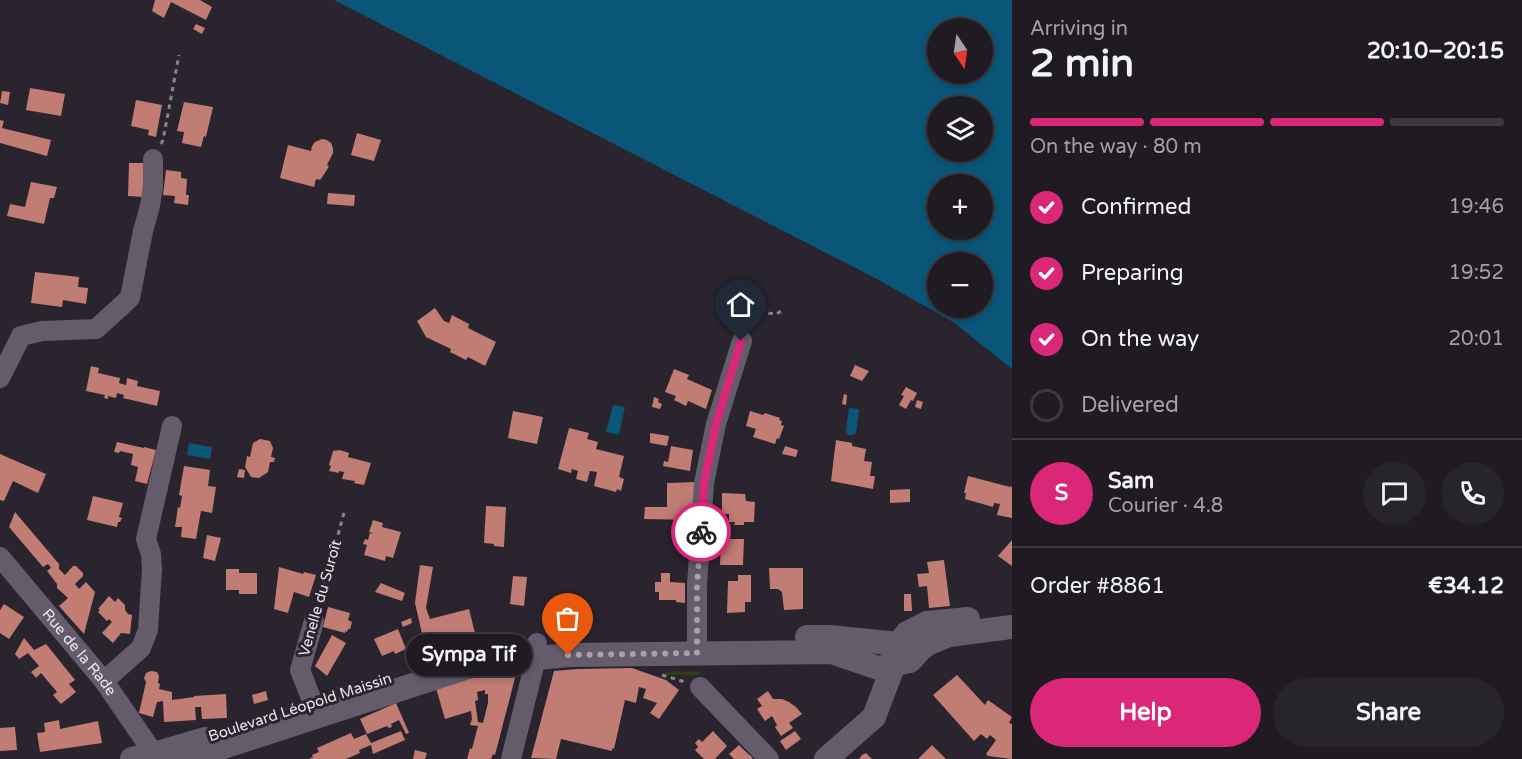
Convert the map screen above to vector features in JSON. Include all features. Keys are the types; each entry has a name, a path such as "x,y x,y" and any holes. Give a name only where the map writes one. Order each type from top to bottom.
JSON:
{"street":[{"path":"0,378 21,336 42,331 96,329 130,298 150,206 153,159"},
{"path":"697,646 697,585 704,483 716,424 741,341"},
{"path":"104,681 141,648 148,630 152,569 151,554 146,539 172,426"},
{"name":"Rue de la Rade","path":"0,557 104,681 150,757"},
{"path":"826,759 874,717 896,654 907,633 927,623 1012,614"},
{"name":"Venelle du Suroît","path":"314,621 300,670 315,709"},
{"name":"Boulevard Léopold Maissin","path":"150,757 242,727 537,650 568,655 697,646 831,652 878,668 896,654 910,661 929,643 949,635 1012,627"},
{"path":"511,759 537,650"},
{"path":"700,687 769,759"},
{"name":"Boulevard Léopold Maissin","path":"188,759 315,709"}],"path":[{"path":"153,159 162,140 179,55"},
{"path":"744,308 742,316 756,312 777,314 782,310"},
{"name":"Venelle du Suroît","path":"314,621 344,513"}],"green space":[{"path":"699,671 699,675 666,675 663,673 666,672"}],"water":[{"path":"334,0 1012,0 1012,369 946,318 993,318 993,252 927,252 927,307 875,278"},
{"path":"613,405 625,407 619,435 606,432"},
{"path":"849,408 859,409 856,433 853,435 848,435 846,431"},
{"path":"189,443 212,447 210,459 187,455"}],"building":[{"path":"155,0 200,0 212,7 206,20 171,2 164,18 152,11"},
{"path":"196,24 205,28 202,34 193,29"},
{"path":"30,88 65,94 61,116 26,110"},
{"path":"2,91 10,92 8,105 0,103"},
{"path":"136,100 162,105 156,137 148,135 149,130 131,126"},
{"path":"184,102 213,107 206,137 204,136 201,147 182,143 184,132 177,131"},
{"path":"0,120 4,121 2,128 51,140 47,156 0,143"},
{"path":"357,133 381,140 374,161 351,155"},
{"path":"322,139 331,143 333,153 327,165 329,166 320,180 316,179 314,187 280,178 288,145 311,151 315,142"},
{"path":"129,163 147,163 146,197 128,196"},
{"path":"166,170 181,172 181,178 187,179 188,205 174,203 175,196 163,195"},
{"path":"31,182 57,187 54,198 50,198 44,224 7,216 10,204 25,207"},
{"path":"328,193 355,195 354,206 327,204"},
{"path":"35,272 79,277 78,287 88,288 86,304 63,300 62,307 31,303"},
{"path":"435,308 444,321 449,323 452,315 469,324 468,328 496,342 485,366 468,357 466,360 450,352 451,349 426,337 417,321"},
{"path":"855,365 869,371 862,381 850,376"},
{"path":"91,366 99,368 98,373 120,378 119,383 126,385 127,378 138,381 137,386 160,391 157,406 123,398 124,395 117,393 116,398 108,396 108,399 104,398 105,395 86,391"},
{"path":"674,369 689,375 687,379 712,390 706,409 688,401 686,406 674,400 676,396 665,392"},
{"path":"906,387 917,393 906,409 899,405"},
{"path":"844,394 847,395 846,405 842,404"},
{"path":"654,397 662,404 660,409 652,407"},
{"path":"917,400 923,402 921,409 915,407"},
{"path":"513,411 543,417 537,444 508,438"},
{"path":"750,411 780,418 781,425 784,426 775,444 753,437 756,429 746,426"},
{"path":"569,428 589,433 587,439 598,442 596,449 624,456 619,477 624,479 621,491 617,489 616,492 594,486 597,472 590,471 587,482 576,479 578,471 572,469 571,473 558,469"},
{"path":"650,433 669,436 667,446 650,443"},
{"path":"260,439 270,441 273,448 271,457 275,458 274,462 270,462 268,472 259,478 251,477 245,467 247,456 250,457 253,443"},
{"path":"836,440 866,449 864,461 872,462 870,476 875,476 873,489 831,481"},
{"path":"117,442 156,450 147,484 135,481 138,467 131,465 133,454 114,452"},
{"path":"671,446 693,450 690,471 663,466 664,461 668,462"},
{"path":"785,446 798,450 796,457 782,454"},
{"path":"340,450 349,453 348,457 371,463 364,485 342,479 344,472 329,471 333,451"},
{"path":"0,454 46,474 38,493 13,481 4,501 0,500"},
{"path":"184,466 210,470 208,486 216,487 212,513 201,511 196,539 181,537 182,527 175,527 182,496 179,495"},
{"path":"239,469 245,470 244,478 237,477"},
{"path":"968,476 1012,487 1012,518 997,515 1000,504 994,503 993,507 965,499"},
{"path":"698,482 694,520 644,519 645,507 667,507 667,483"},
{"path":"910,489 910,502 890,503 890,490"},
{"path":"722,493 745,494 746,501 755,502 754,522 734,525 735,522 729,522 729,514 722,514"},
{"path":"93,496 123,503 119,517 122,518 117,527 87,520"},
{"path":"486,506 506,507 504,547 484,543"},
{"path":"15,512 59,564 59,569 65,575 73,566 83,573 75,584 79,589 86,582 95,592 84,634 59,606 68,598 57,588 57,584 47,571 51,568 48,564 43,567 9,527"},
{"path":"373,520 383,523 382,527 401,532 393,558 386,556 385,561 364,555 367,545 363,544 365,539 368,540 370,533 372,534 369,532"},
{"path":"207,535 221,538 215,561 203,558"},
{"path":"684,539 693,539 692,552 684,552"},
{"path":"721,539 744,539 743,565 720,565"},
{"path":"1012,540 1012,566 998,556"},
{"path":"944,560 950,606 929,608 927,586 919,587 917,574 929,573 927,562"},
{"path":"420,565 433,567 426,608 430,619 469,609 475,633 425,647 415,603"},
{"path":"279,567 316,575 309,597 294,592 288,613 274,609"},
{"path":"769,568 803,568 803,609 784,610 782,592 778,589 770,589"},
{"path":"226,569 239,569 239,573 257,573 257,594 239,594 239,590 226,590"},
{"path":"661,573 670,573 670,582 685,583 685,603 676,602 676,600 659,600 659,592 655,592 655,582 661,582"},
{"path":"738,575 751,575 751,602 745,602 745,612 727,613 728,581 738,581"},
{"path":"513,576 527,577 524,606 510,604"},
{"path":"381,583 405,593 402,601 375,592"},
{"path":"904,594 911,594 912,611 904,611"},
{"path":"109,596 115,602 118,598 125,605 128,614 132,615 130,634 121,633 113,643 102,633 112,622 109,619 107,621 98,612"},
{"path":"4,604 24,617 9,639 0,633 0,610"},
{"path":"328,607 350,613 348,620 352,622 347,632 323,627"},
{"path":"411,618 412,623 403,627 401,622"},
{"path":"398,629 406,649 382,656 374,639"},
{"path":"332,635 346,643 327,676 315,666"},
{"path":"24,638 34,650 46,644 75,680 69,684 76,692 61,704 53,695 57,692 41,673 36,678 31,672 39,666 28,653 19,659 15,654"},
{"path":"632,668 666,680 679,690 659,719 650,713 657,703 643,698 646,689 639,687 636,703 625,700 612,751 561,739 556,759 531,758 554,671"},
{"path":"514,670 516,674 495,755 493,754 491,759 467,759 478,726 470,725 471,711 445,719 436,688 462,680","holes":["485,690 485,694 488,694 488,703 483,723 478,722 475,701 478,700 477,692"]},
{"path":"157,672 159,676 159,689 172,692 172,700 226,694 227,718 202,719 201,707 195,707 196,720 164,722 163,701 157,702 153,717 139,713 146,682 144,678 146,673"},
{"path":"957,675 985,705 988,700 1012,717 1009,723 1012,724 1012,759 988,756 986,754 996,740 990,735 987,739 981,734 974,741 933,695"},
{"path":"266,691 268,700 254,704 252,695"},
{"path":"768,691 773,699 789,702 802,714 789,723 793,728 781,736 772,716 765,721 757,709 762,706 757,699"},
{"path":"396,703 409,733 406,734 399,720 391,724 392,727 387,726 367,734 360,719"},
{"path":"59,720 60,729 98,721 102,743 40,752 37,733 45,732 44,723"},
{"path":"15,727 17,750 0,751 0,728"},
{"path":"401,731 405,740 373,754 371,745 346,759 309,759 319,752 317,748 351,733 354,739 366,734 371,743"},
{"path":"713,731 727,746 715,759 704,759 695,750 698,747 695,743 699,739 702,742"},
{"path":"795,731 801,739 786,750 780,741"},
{"path":"739,745 753,758 734,759 729,754"},
{"path":"932,745 946,759 918,759"},
{"path":"415,750 427,753 425,759 413,759"},
{"path":"866,753 872,759 859,759 862,755"}],"way so far":[{"path":"568,655 697,653 697,585 701,532"}],"place":[{"name":"Sympa Tif","path":"568,655"}],"route":[{"path":"701,532 704,483 716,424 741,341"}]}
